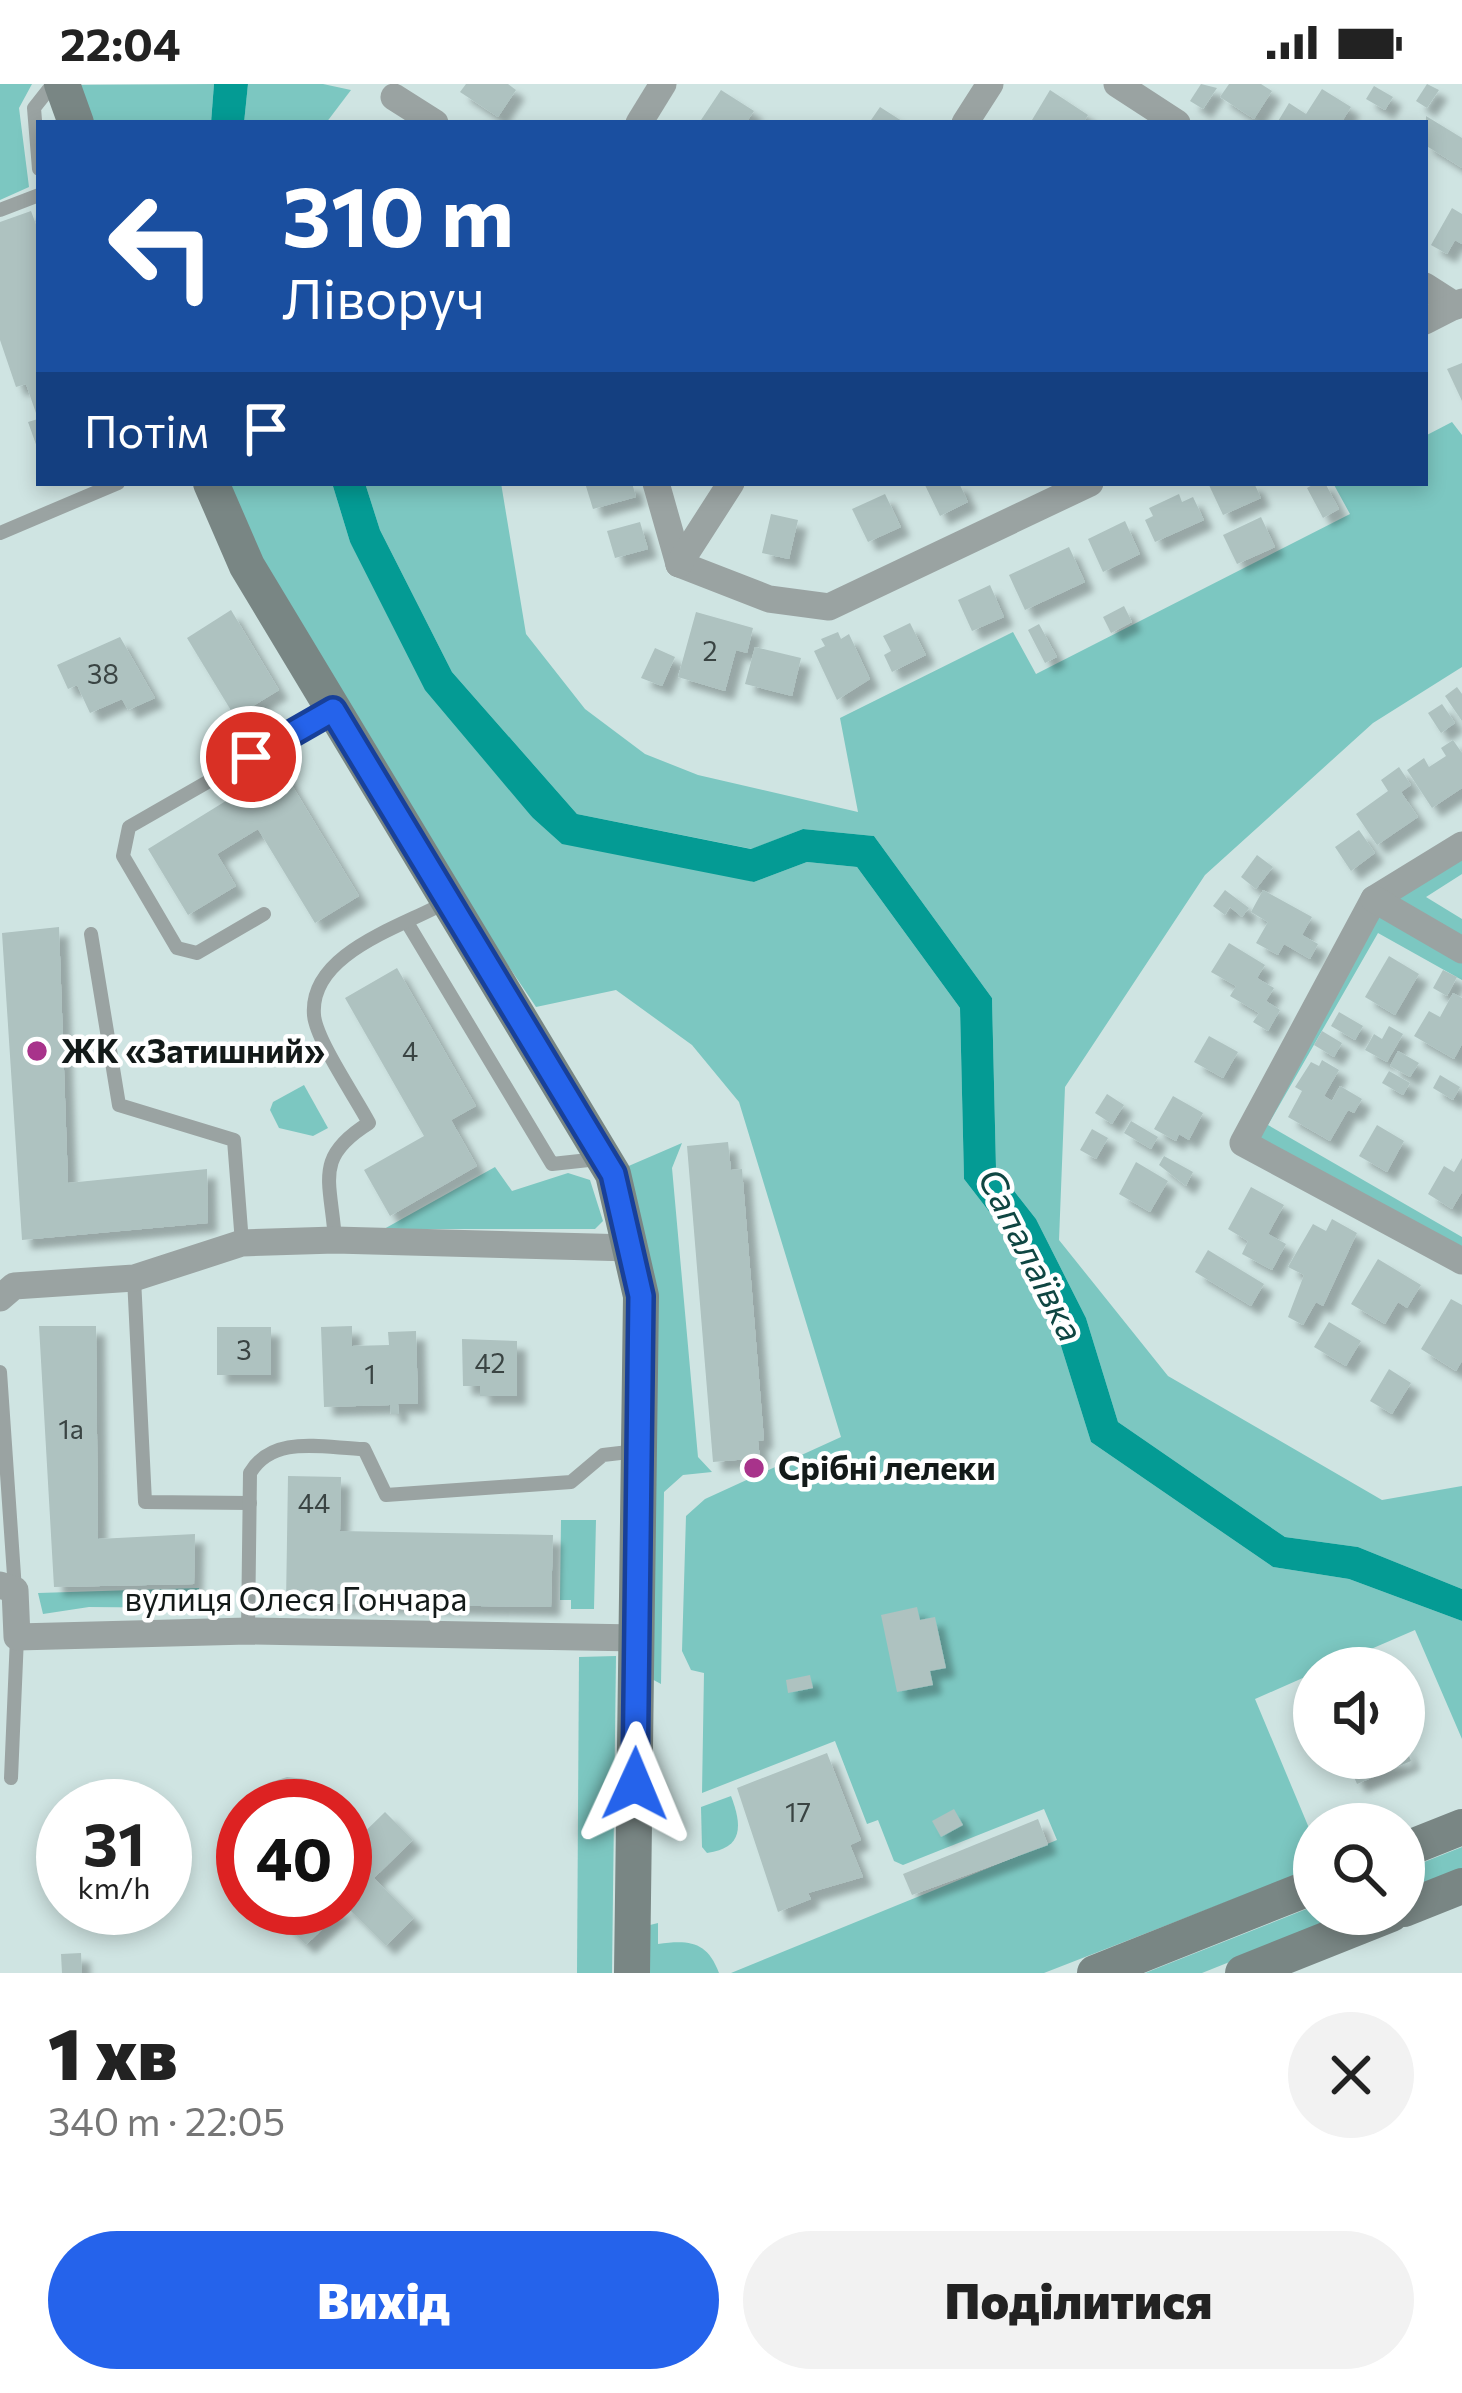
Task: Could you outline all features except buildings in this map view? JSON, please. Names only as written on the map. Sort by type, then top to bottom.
[{"type":"street","points":[[57,84],[75,120]]},
{"type":"street","points":[[641,120],[663,84]]},
{"type":"street","points":[[966,120],[990,84]]},
{"type":"street","points":[[1117,84],[1172,120]]},
{"type":"street","points":[[394,97],[430,120]]},
{"type":"street","points":[[1428,288],[1459,304]]},
{"type":"street","points":[[1428,320],[1459,304]]},
{"type":"street","points":[[213,486],[247,566],[613,1174],[641,1296],[632,1973]]},
{"type":"street","points":[[657,486],[679,564]]},
{"type":"street","points":[[679,564],[729,486]]},
{"type":"street","points":[[679,564],[769,599],[830,607],[1084,486]]},
{"type":"street","points":[[1462,844],[1374,899],[1243,1143],[1462,1261]]},
{"type":"street","points":[[1374,899],[1462,950]]},
{"type":"street","points":[[0,1298],[14,1286],[134,1278],[242,1244],[335,1240],[631,1248]]},
{"type":"street","points":[[7,1587],[17,1637]]},
{"type":"street","name":"вулиця Олеся Гончара","points":[[17,1637],[248,1631],[638,1638]]},
{"type":"street","points":[[1425,1842],[1462,1827]]},
{"type":"street","points":[[1425,1901],[1462,1886]]},
{"type":"street","points":[[1095,1973],[1293,1894]]},
{"type":"street","points":[[1243,1973],[1338,1935]]},
{"type":"lane","points":[[36,132],[34,108],[57,84]]},
{"type":"lane","points":[[0,210],[36,196]]},
{"type":"lane","points":[[0,533],[111,486]]},
{"type":"lane","points":[[264,914],[197,953],[177,948],[123,856],[129,827],[333,710]]},
{"type":"lane","points":[[335,1240],[330,1160],[338,1142],[369,1123],[313,1018],[317,992],[335,961],[448,901]]},
{"type":"lane","points":[[408,924],[552,1164],[603,1159]]},
{"type":"lane","points":[[91,934],[119,1105],[234,1140],[242,1244]]},
{"type":"lane","points":[[134,1278],[145,1502],[250,1503]]},
{"type":"lane","points":[[0,1372],[7,1587]]},
{"type":"lane","points":[[248,1631],[250,1473],[260,1455],[278,1447],[364,1449],[386,1495],[572,1482],[603,1455],[637,1451]]},
{"type":"lane","points":[[11,1778],[17,1637]]},
{"type":"shaded area","points":[[0,84],[32,84],[19,108],[29,187],[0,200]]},
{"type":"shaded area","points":[[214,84],[211,120],[92,120],[80,85]]},
{"type":"shaded area","points":[[248,84],[323,84],[351,90],[328,120],[244,120]]},
{"type":"shaded area","points":[[1452,422],[1462,435],[1462,667],[1373,723],[1205,875],[1065,1087],[1059,1240],[1168,1376],[1382,1500],[1462,1486],[1462,1589],[1358,1547],[1285,1537],[1118,1422],[1086,1318],[1036,1219],[996,1168],[992,998],[874,836],[803,829],[752,849],[577,814],[452,672],[380,530],[366,486],[501,486],[526,634],[585,709],[645,754],[698,775],[858,812],[840,718],[1013,632],[1036,674],[1350,514],[1335,486],[1428,486],[1428,434]]},
{"type":"shaded area","points":[[231,486],[333,486],[350,542],[532,817],[754,882],[807,862],[857,867],[960,1008],[964,1179],[1008,1236],[1056,1330],[1091,1442],[1273,1567],[1349,1579],[1462,1621],[1462,1739],[1415,1630],[1376,1647],[1293,1647],[1293,1682],[1255,1699],[1299,1803],[1293,1803],[1293,1876],[1044,1973],[731,1973],[1057,1840],[1044,1809],[903,1865],[894,1861],[878,1820],[867,1824],[835,1741],[702,1793],[704,1673],[691,1670],[682,1651],[686,1516],[705,1499],[841,1437],[739,1102],[692,1045],[616,990],[536,1007],[463,898],[260,557]]},
{"type":"shaded area","points":[[1462,856],[1462,874],[1426,897],[1462,919],[1462,940],[1392,900]]},
{"type":"shaded area","points":[[1378,912],[1462,960],[1462,980],[1378,933],[1268,1125],[1462,1237],[1462,1250],[1257,1139]]},
{"type":"shaded area","points":[[304,1085],[328,1128],[313,1136],[279,1128],[270,1110],[273,1102]]},
{"type":"shaded area","points":[[682,1143],[672,1168],[698,1457],[712,1472],[683,1475],[664,1492],[661,1684],[650,1678],[624,1168]]},
{"type":"shaded area","points":[[495,1167],[512,1191],[568,1173],[590,1180],[603,1221],[595,1229],[384,1229]]},
{"type":"shaded area","points":[[561,1520],[596,1520],[594,1609],[571,1609],[571,1600],[560,1600]]},
{"type":"shaded area","points":[[199,1588],[199,1608],[89,1607],[43,1614],[38,1593]]},
{"type":"shaded area","points":[[616,1656],[612,1973],[577,1973],[579,1657]]},
{"type":"shaded area","points":[[731,1796],[737,1834],[728,1846],[707,1853],[702,1847],[701,1807]]},
{"type":"shaded area","points":[[1462,1847],[1462,1869],[1425,1884],[1425,1862]]},
{"type":"shaded area","points":[[1293,1914],[1293,1935],[1297,1935],[1202,1973],[1145,1973]]},
{"type":"shaded area","points":[[658,1923],[658,1944],[696,1945],[709,1954],[719,1973],[650,1973],[650,1925]]},
{"type":"water","points":[[214,84],[248,84],[244,120],[211,120]]},
{"type":"water","name":"Сапалаївка","points":[[333,486],[366,486],[380,530],[452,672],[577,814],[751,849],[803,829],[874,836],[992,998],[996,1168],[1036,1219],[1086,1318],[1118,1422],[1285,1537],[1358,1547],[1462,1589],[1462,1621],[1349,1579],[1273,1567],[1091,1442],[1056,1330],[1008,1236],[964,1179],[960,1008],[857,867],[807,862],[754,882],[562,844],[532,817],[425,690],[350,542]]},
{"type":"place","name":"ЖК «Затишний»","points":[[37,1051]]},
{"type":"place","name":"Срібні лелеки","points":[[754,1468]]},
{"type":"route","points":[[251,757],[333,710],[613,1174],[641,1296],[635,1784]]}]
